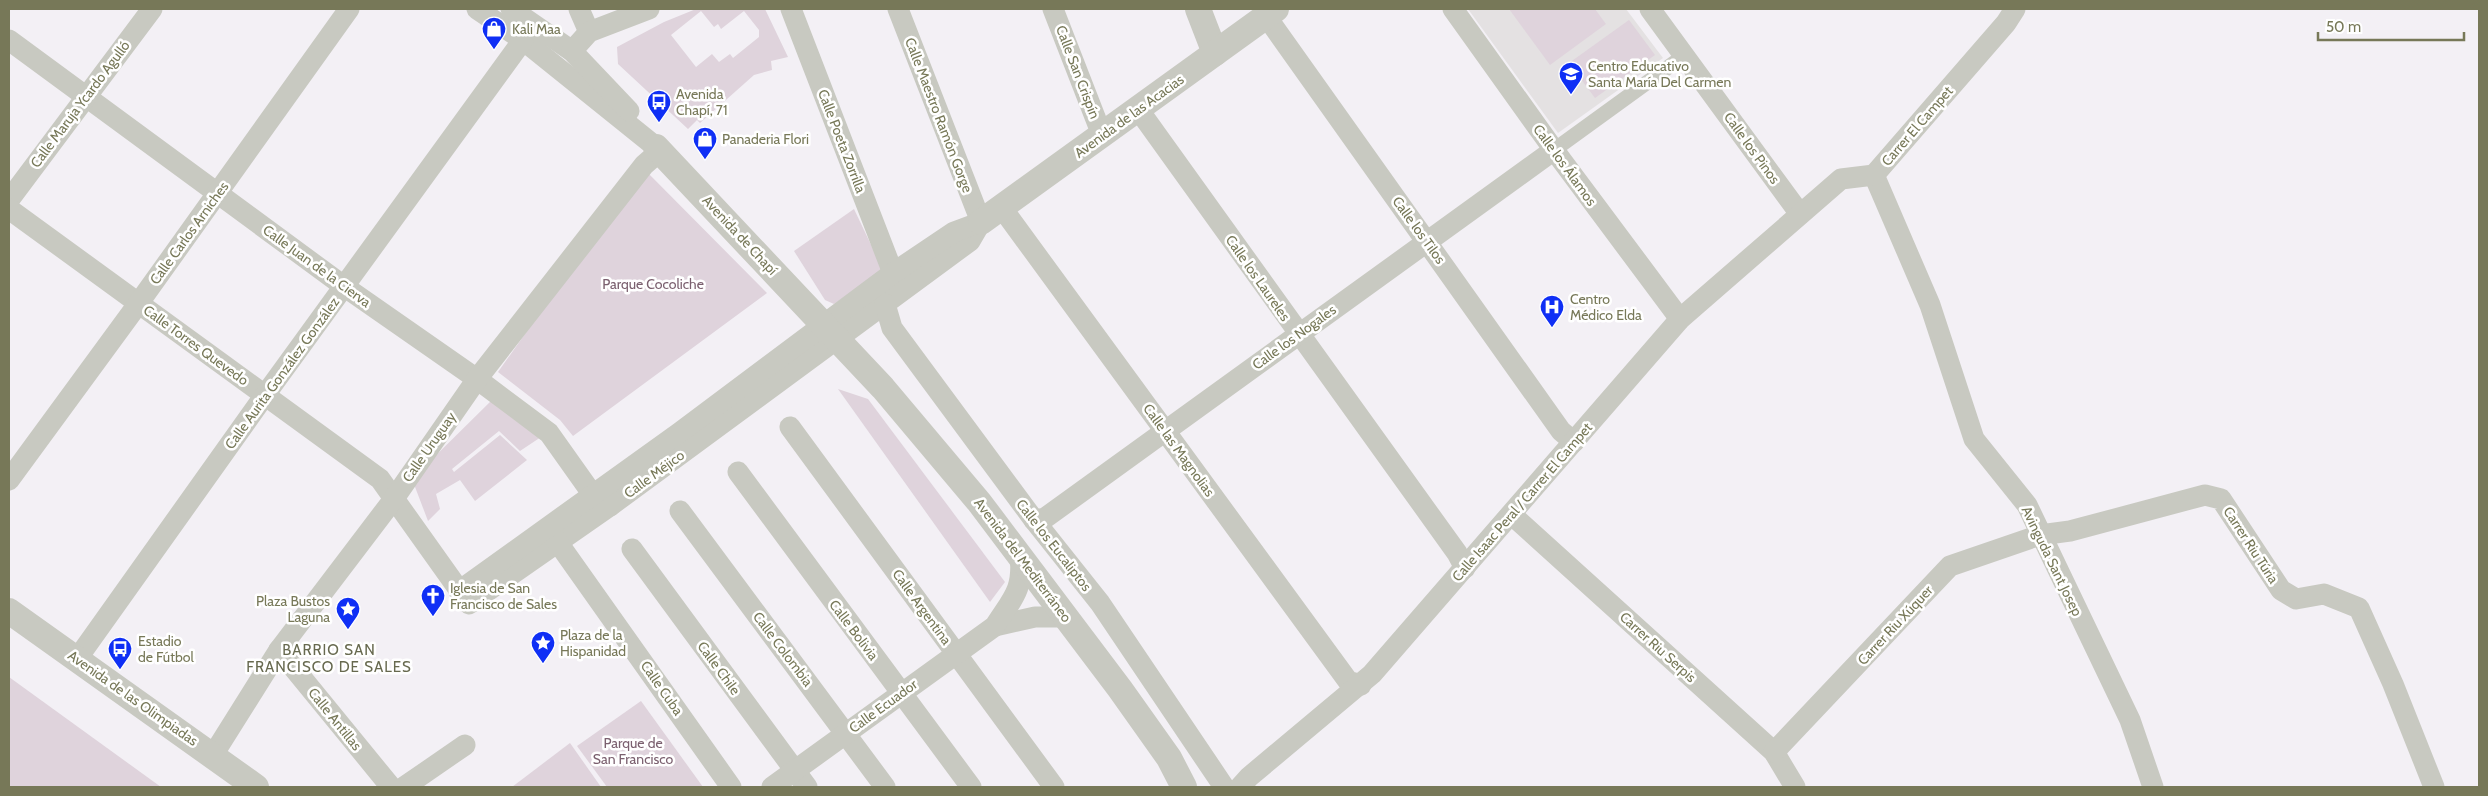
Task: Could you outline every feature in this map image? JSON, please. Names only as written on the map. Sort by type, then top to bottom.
[{"type":"street","name":"Calle Maruja Ycardo Agulló","points":[[9,200],[152,9]]},
{"type":"street","name":"Calle Carlos Arniches","points":[[9,480],[138,304],[349,9]]},
{"type":"street","name":"Avenida de Chapí","points":[[477,9],[523,40],[658,149],[866,371]]},
{"type":"street","name":"Avenida de Chapí","points":[[511,9],[572,51],[641,124],[658,149]]},
{"type":"street","points":[[579,9],[589,32]]},
{"type":"street","points":[[572,51],[589,32],[649,9]]},
{"type":"street","name":"Calle Poeta Zorrilla","points":[[791,9],[893,273]]},
{"type":"street","name":"Calle Maestro Ramón Gorge","points":[[898,9],[981,222]]},
{"type":"street","name":"Calle San Crispín","points":[[1053,9],[1102,135]]},
{"type":"street","points":[[1198,9],[1215,53]]},
{"type":"street","name":"Calle los Álamos","points":[[1453,9],[1554,150],[1680,319]]},
{"type":"street","name":"Calle los Pinos","points":[[1650,9],[1800,214]]},
{"type":"street","name":"Carrer El Campet","points":[[1800,214],[1841,179],[1874,175],[2006,23],[2014,9]]},
{"type":"street","name":"Avenida de las Acacias","points":[[830,332],[893,273],[954,232],[981,222],[1002,208],[1271,13]]},
{"type":"street","name":"Calle los Tilos","points":[[1271,13],[1561,432],[1574,442]]},
{"type":"street","name":"Calle Juan de la Cierva","points":[[9,40],[85,98],[345,287],[477,379],[549,433],[601,501]]},
{"type":"street","name":"Calle Aurita González González","points":[[77,659],[265,395],[523,40]]},
{"type":"street","points":[[1554,150],[1685,55]]},
{"type":"street","name":"Calle los Laureles","points":[[1138,109],[1466,568]]},
{"type":"street","name":"Calle Uruguay","points":[[213,755],[279,650],[393,500],[477,379],[658,149]]},
{"type":"street","name":"Calle los Nogales","points":[[1034,520],[1045,518],[1164,430],[1554,150]]},
{"type":"street","name":"Avinguda Sant Josep","points":[[1874,175],[1930,305],[1974,439],[2027,505],[2130,720],[2153,787]]},
{"type":"street","name":"Calle las Magnolias","points":[[1002,208],[1348,681],[1361,685]]},
{"type":"street","name":"Calle Torres Quevedo","points":[[9,209],[380,479],[464,598]]},
{"type":"street","name":"Calle Isaac Peral / Carrer El Campet","points":[[1240,787],[1249,777],[1361,685],[1466,568],[1680,319],[1800,214]]},
{"type":"street","name":"Avenida de las Acacias","points":[[830,332],[885,304],[970,241],[981,222]]},
{"type":"street","name":"Calle los Eucaliptos","points":[[885,304],[892,328],[1034,520],[1100,604],[1224,787]]},
{"type":"street","name":"Calle Méjico","points":[[464,598],[601,501],[830,332]]},
{"type":"street","name":"Avenida del Mediterráneo","points":[[866,371],[980,502],[1067,617],[1168,758],[1184,787]]},
{"type":"street","name":"Calle Argentina","points":[[790,427],[1054,787]]},
{"type":"street","name":"Calle Bolivia","points":[[738,472],[971,787]]},
{"type":"street","name":"Carrer Riu Túria","points":[[2040,535],[2088,527],[2205,495],[2221,499],[2281,590],[2296,599],[2324,594],[2359,608],[2393,684],[2434,787]]},
{"type":"street","name":"Calle Colombia","points":[[680,511],[885,787]]},
{"type":"street","name":"Carrer Riu Serpis","points":[[1512,515],[1774,752],[1795,787]]},
{"type":"street","name":"Calle Cuba","points":[[552,534],[731,787]]},
{"type":"street","name":"Carrer Riu Xúquer","points":[[1774,752],[1950,566],[2040,535]]},
{"type":"street","name":"Calle Chile","points":[[632,549],[801,779]]},
{"type":"street","name":"Calle Ecuador","points":[[772,787],[801,779],[846,734],[995,626],[1016,594],[1022,575],[1020,556]]},
{"type":"street","name":"Avenida de las Olimpiadas","points":[[9,611],[256,787]]},
{"type":"street","name":"Calle Ecuador","points":[[995,626],[1035,617],[1067,617]]},
{"type":"street","name":"Calle Antillas","points":[[279,650],[391,787]]},
{"type":"street","points":[[404,787],[465,745]]},
{"type":"street","name":"Avenida del Mediterráneo","points":[[1168,758],[1198,787]]},
{"type":"shaded area","name":"Centro Educativo Santa María Del Carmen","points":[[1468,9],[1626,9],[1663,58],[1558,133]]},
{"type":"green space","points":[[696,9],[765,9],[788,57],[771,61],[772,70],[754,75],[700,123],[697,120],[688,129],[618,64],[617,47],[664,22]],"holes":[[[701,11],[714,27],[718,24],[721,29],[744,11],[759,30],[759,37],[733,58],[730,54],[719,62],[712,54],[696,67],[671,35]]]},
{"type":"green space","points":[[1509,9],[1595,9],[1606,24],[1550,65]]},
{"type":"green space","points":[[1629,20],[1655,55],[1595,98],[1569,63]]},
{"type":"green space","name":"Parque Cocoliche","points":[[647,172],[767,293],[573,436],[560,420],[498,372],[549,300]]},
{"type":"green space","points":[[854,209],[884,272],[834,304],[825,300],[794,251]]},
{"type":"green space","points":[[838,389],[868,399],[1005,582],[990,602]]},
{"type":"green space","points":[[493,399],[544,435],[520,451],[499,431],[452,469],[454,472],[500,435],[527,460],[475,501],[460,480],[436,494],[440,509],[428,521],[412,479]]},
{"type":"green space","points":[[9,677],[161,787],[9,787]]},
{"type":"green space","name":"Parque de San Francisco","points":[[641,701],[703,787],[607,787],[577,746]]},
{"type":"green space","points":[[570,743],[601,787],[512,787]]},
{"type":"place","name":"Kali Maa","points":[[494,50]]},
{"type":"place","name":"Centro Educativo Santa María Del Carmen","points":[[1571,95]]},
{"type":"place","name":"Avenida Chapí, 71","points":[[659,123]]},
{"type":"place","name":"Panaderia Flori","points":[[705,160]]},
{"type":"place","name":"Centro Médico Elda","points":[[1552,328]]},
{"type":"place","name":"Iglesia de San Francisco de Sales","points":[[433,617]]},
{"type":"place","name":"Plaza Bustos Laguna","points":[[348,630]]},
{"type":"place","name":"Plaza de la Hispanidad","points":[[543,664]]},
{"type":"place","name":"Estadio de Fútbol","points":[[120,670]]},
{"type":"district","name":"BARRIO SAN FRANCISCO DE SALES","points":[[329,658]]}]
